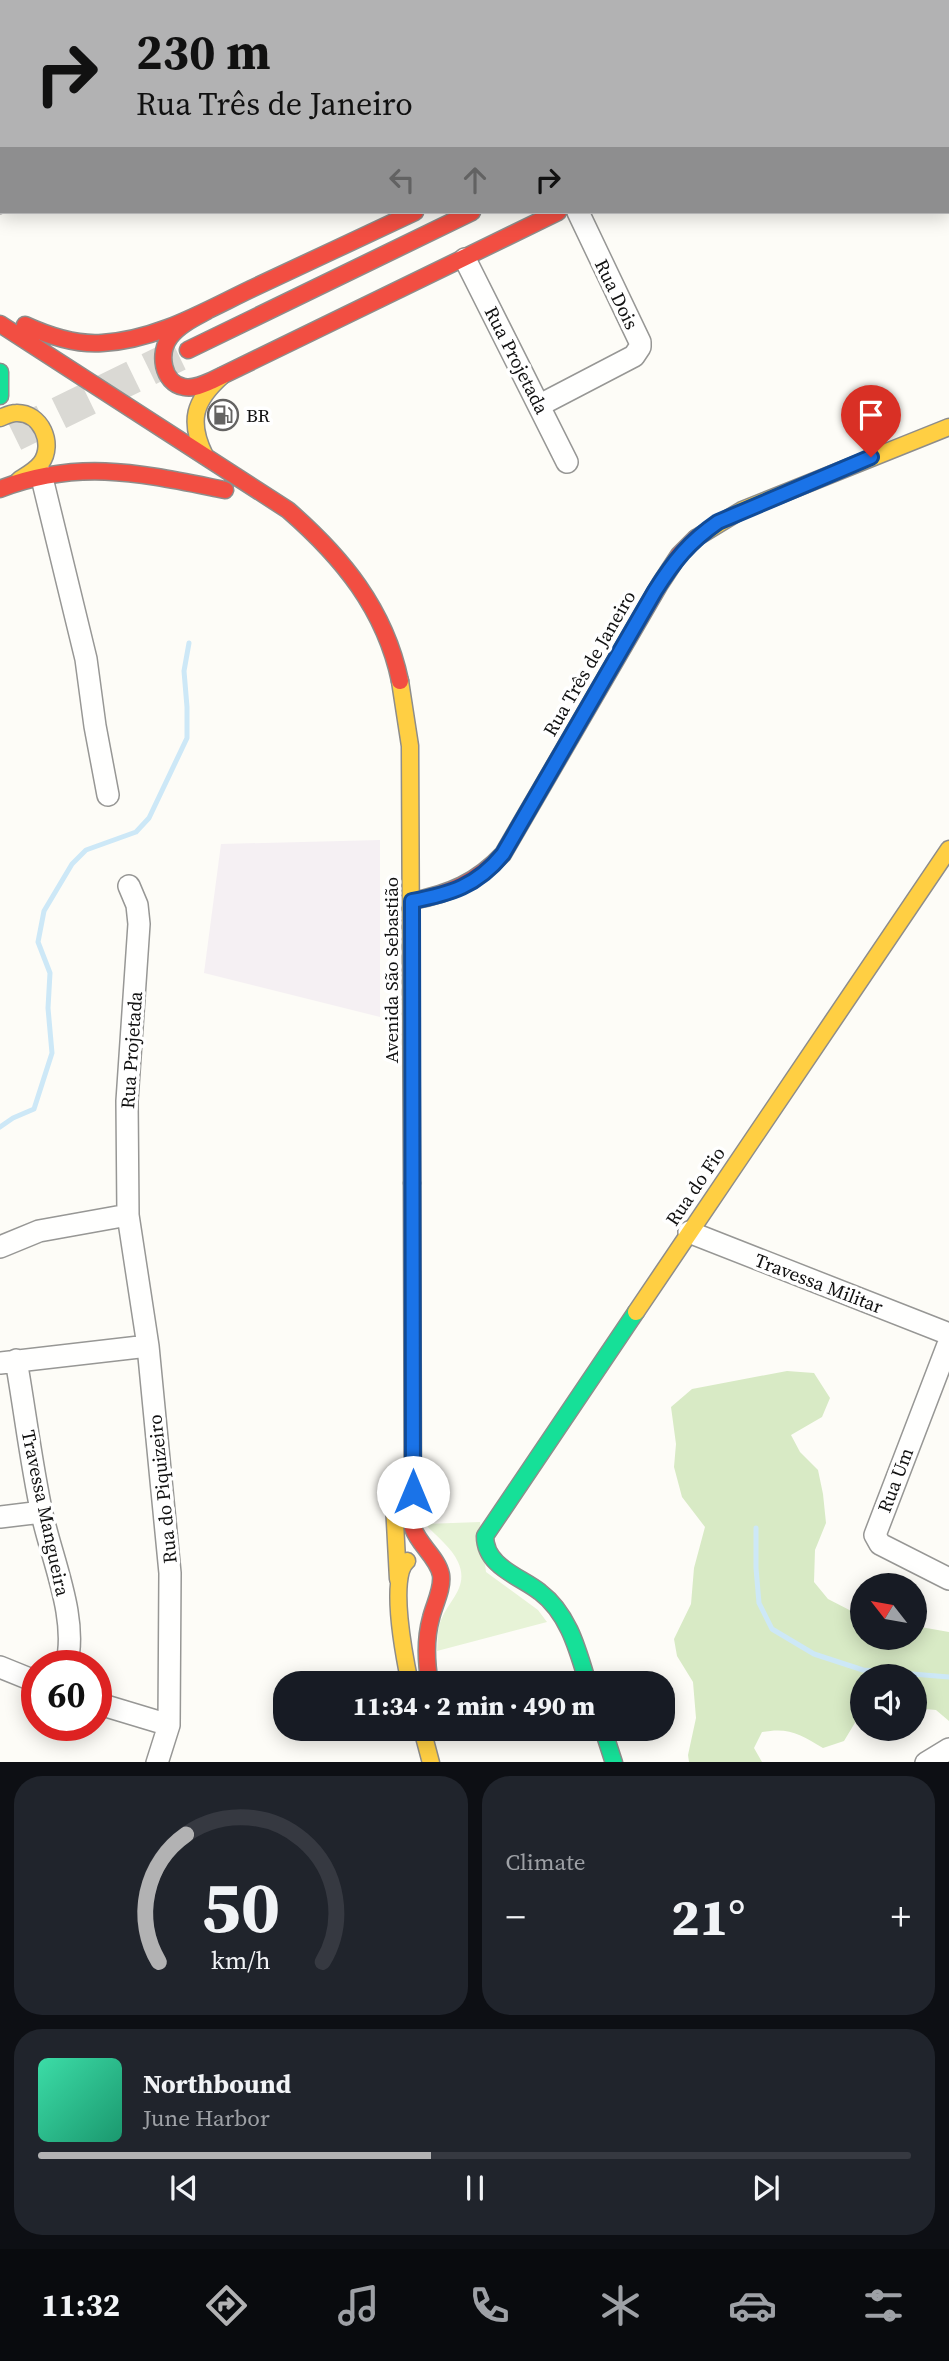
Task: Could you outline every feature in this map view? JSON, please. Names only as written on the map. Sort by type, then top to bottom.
[{"type":"main road","points":[[0,314],[54,336],[86,343],[103,344],[158,332],[411,214]]},
{"type":"main road","points":[[188,350],[468,214]]},
{"type":"main road","points":[[207,310],[169,338],[164,348],[163,364],[169,377],[186,388],[222,376],[554,214]]},
{"type":"main road","name":"Avenida São Sebastião","points":[[0,324],[288,510],[316,532],[341,557],[364,588],[393,648],[402,684],[410,746],[413,1519],[417,1541],[433,1562]]},
{"type":"main road","points":[[0,372],[0,396]]},
{"type":"main road","points":[[205,456],[195,436],[195,414],[205,391],[222,376]]},
{"type":"main road","points":[[0,418],[14,413],[28,415],[37,421],[46,433],[47,447],[42,462],[19,480]]},
{"type":"main road","name":"Rua Três de Janeiro","points":[[412,901],[457,890],[474,881],[503,854],[655,591],[675,559],[696,538],[718,522],[754,506],[949,427]]},
{"type":"main road","points":[[0,489],[41,474],[109,470],[231,494],[182,463]]},
{"type":"main road","points":[[288,532],[305,546],[337,584]]},
{"type":"main road","points":[[386,697],[390,722]]},
{"type":"main road","name":"Avenida São Sebastião","points":[[394,801],[397,906],[395,1018]]},
{"type":"main road","name":"Rua do Fio","points":[[584,1671],[567,1621],[554,1603],[492,1560],[484,1550],[485,1536],[949,849]]},
{"type":"main road","points":[[394,1489],[398,1581],[408,1671]]},
{"type":"main road","points":[[428,1671],[428,1635],[440,1587],[441,1573],[433,1562],[421,1557],[407,1561],[399,1572],[398,1581],[405,1596],[415,1600],[431,1598],[440,1587]]},
{"type":"main road","points":[[425,1741],[431,1762]]},
{"type":"main road","points":[[607,1741],[614,1762]]},
{"type":"street","name":"Rua Dois","points":[[540,405],[634,356],[640,347],[579,214]]},
{"type":"street","name":"Rua Projetada","points":[[465,259],[567,461]]},
{"type":"street","points":[[41,474],[86,659],[94,726],[108,795]]},
{"type":"street","name":"Rua Projetada","points":[[128,1215],[127,1101],[139,924],[137,905],[129,886]]},
{"type":"street","points":[[0,1247],[39,1231],[128,1215]]},
{"type":"street","name":"Rua do Piquizeiro","points":[[128,1215],[148,1346],[170,1573],[169,1725],[158,1762]]},
{"type":"street","name":"Travessa Militar","points":[[689,1232],[949,1334]]},
{"type":"street","name":"Rua Um","points":[[949,1342],[874,1535],[880,1544],[949,1579]]},
{"type":"street","points":[[8,1361],[148,1346]]},
{"type":"street","name":"Travessa Mangueira","points":[[8,1361],[69,1620],[69,1650]]},
{"type":"street","points":[[0,1517],[42,1512]]},
{"type":"street","points":[[0,1667],[21,1676]]},
{"type":"street","points":[[112,1708],[169,1725]]},
{"type":"street","points":[[926,1762],[949,1749]]},
{"type":"shaded area","points":[[380,840],[380,1017],[204,973],[221,844]]},
{"type":"green space","points":[[787,1371],[814,1373],[830,1398],[822,1417],[791,1435],[800,1452],[818,1470],[823,1494],[826,1523],[815,1550],[814,1582],[828,1599],[850,1610],[850,1650],[928,1650],[928,1628],[949,1632],[949,1721],[936,1710],[927,1709],[927,1664],[850,1664],[850,1731],[844,1741],[823,1748],[794,1733],[780,1730],[762,1732],[754,1748],[762,1762],[689,1762],[696,1718],[693,1682],[677,1656],[674,1639],[691,1604],[694,1568],[705,1527],[682,1497],[674,1467],[676,1444],[671,1407],[692,1389]]},
{"type":"green space","points":[[480,1522],[486,1572],[538,1610],[547,1622],[437,1651],[439,1626],[459,1587],[461,1571],[452,1552],[425,1524]]},
{"type":"waterway","points":[[0,1127],[34,1109],[52,1053],[48,1008],[50,973],[38,942],[44,911],[72,864],[86,850],[136,832],[149,818],[187,738],[184,671],[189,643]]},
{"type":"waterway","points":[[756,1528],[759,1603],[772,1629],[814,1654],[863,1670],[949,1677]]},
{"type":"tunnel","points":[[14,435],[188,350]]},
{"type":"traffic: fast","points":[[0,372],[0,396]]},
{"type":"traffic: fast","points":[[584,1671],[571,1634],[558,1611],[540,1592],[497,1563],[491,1556],[485,1536],[636,1312]]},
{"type":"traffic: fast","points":[[607,1741],[614,1762]]},
{"type":"traffic: slow","points":[[205,456],[197,432],[197,412],[205,394],[222,376]]},
{"type":"traffic: slow","points":[[0,418],[14,413],[25,414],[39,423],[46,439],[47,447],[41,463],[19,480]]},
{"type":"traffic: slow","points":[[696,538],[742,510],[949,427]]},
{"type":"traffic: slow","points":[[400,681],[410,746],[412,1183]]},
{"type":"traffic: slow","points":[[636,1312],[949,849]]},
{"type":"traffic: slow","points":[[394,1504],[398,1579]]},
{"type":"traffic: slow","points":[[407,1561],[401,1570],[398,1600],[408,1671]]},
{"type":"traffic: slow","points":[[425,1741],[431,1762]]},
{"type":"traffic: jam","points":[[25,325],[82,343],[141,337],[197,315],[411,214]]},
{"type":"traffic: jam","points":[[188,350],[468,214]]},
{"type":"traffic: jam","points":[[207,311],[178,329],[166,344],[163,359],[167,374],[171,380],[184,387],[211,381],[554,214]]},
{"type":"traffic: jam","points":[[0,324],[288,510],[326,546],[359,586],[384,631],[400,681]]},
{"type":"traffic: jam","points":[[0,489],[29,479],[85,471],[139,474],[225,490]]},
{"type":"traffic: jam","points":[[412,901],[438,895],[462,885],[483,872],[503,854],[660,584],[679,555],[696,538]]},
{"type":"traffic: jam","points":[[412,1183],[413,1528],[441,1575],[440,1591],[428,1634],[428,1671]]},
{"type":"place","name":"BR","points":[[223,415]]},
{"type":"route","points":[[413,1492],[412,901],[457,890],[474,881],[503,854],[655,591],[675,559],[696,538],[718,522],[871,457]]}]
